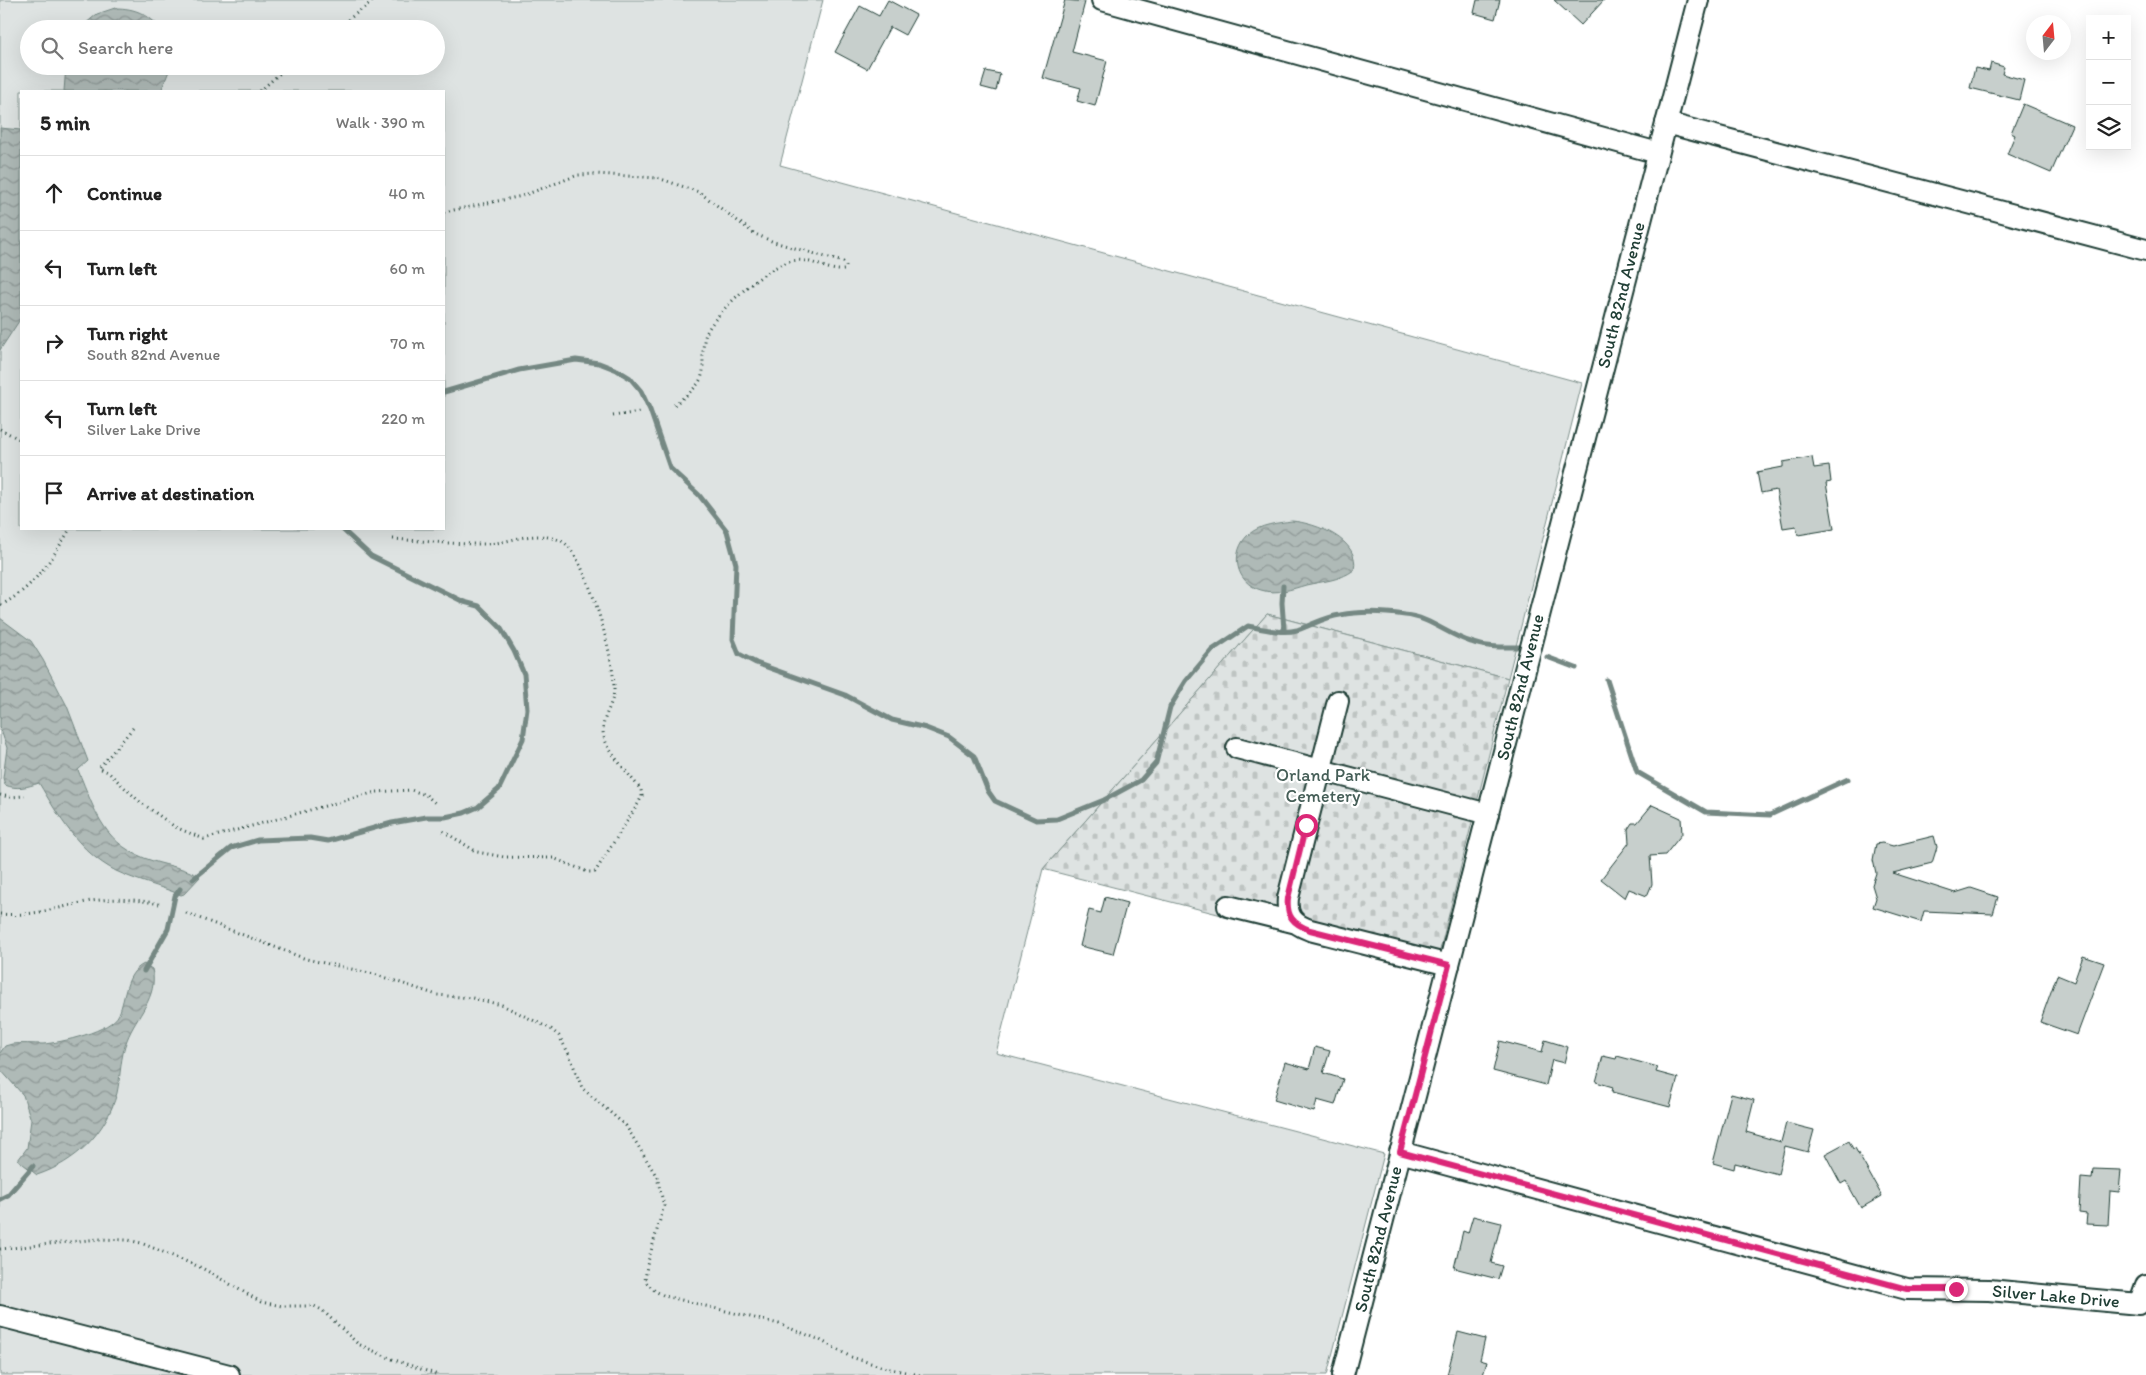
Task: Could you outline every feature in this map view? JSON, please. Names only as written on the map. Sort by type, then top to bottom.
[{"type":"street","points":[[1102,0],[1658,153]]},
{"type":"street","name":"South 82nd Avenue","points":[[1343,1375],[1698,0]]},
{"type":"street","points":[[1666,124],[2146,250]]},
{"type":"street","points":[[1293,922],[1287,908],[1288,898],[1338,701]]},
{"type":"street","points":[[1237,748],[1488,814]]},
{"type":"street","points":[[1228,906],[1293,922],[1310,930],[1449,965]]},
{"type":"street","name":"Silver Lake Drive","points":[[1400,1152],[1907,1289],[1989,1290],[2139,1304],[2146,1285]]},
{"type":"street","points":[[0,1316],[229,1375]]},
{"type":"path","points":[[348,20],[374,0]]},
{"type":"path","points":[[261,90],[278,75]]},
{"type":"path","points":[[445,212],[522,196],[578,175],[596,174],[658,178],[699,192],[755,234],[774,242],[843,262],[846,266],[844,270],[836,271],[807,261],[789,261],[748,288],[712,323],[704,342],[704,369],[701,380],[674,405]]},
{"type":"path","points":[[613,416],[640,412]]},
{"type":"path","points":[[0,428],[20,439]]},
{"type":"path","points":[[1,605],[16,597],[41,574],[69,530]]},
{"type":"path","points":[[393,539],[482,544],[500,543],[526,535],[541,535],[563,541],[570,548],[597,609],[612,667],[614,693],[603,724],[605,739],[641,790],[642,796],[638,804],[595,872],[588,872],[553,858],[504,857],[477,852],[443,831]]},
{"type":"path","points":[[133,728],[99,768],[108,772],[139,801],[175,827],[204,839],[376,792],[411,790],[426,795],[435,803]]},
{"type":"path","points":[[0,795],[9,797],[25,796]]},
{"type":"path","points":[[0,914],[28,915],[109,899],[129,899],[159,904]]},
{"type":"path","points":[[186,913],[306,959],[374,974],[437,995],[472,998],[502,1005],[551,1029],[558,1036],[569,1054],[582,1088],[626,1126],[659,1184],[664,1206],[647,1266],[645,1281],[649,1286],[665,1296],[779,1324],[818,1339],[852,1357],[890,1369],[920,1375]]},
{"type":"path","points":[[0,1248],[99,1238],[141,1243],[202,1268],[261,1302],[282,1306],[314,1306],[322,1310],[358,1344],[392,1359],[438,1375]]},
{"type":"green space","points":[[0,0],[823,0],[780,165],[1582,383],[1508,678],[1267,614],[1043,869],[996,1053],[1384,1154],[1327,1375],[0,1375]]},
{"type":"green space","name":"Orland Park Cemetery","points":[[1267,614],[1508,678],[1435,970],[1043,869]]},
{"type":"water","points":[[115,8],[129,9],[141,13],[152,20],[90,20],[97,14]]},
{"type":"water","points":[[65,75],[167,75],[161,90],[64,90]]},
{"type":"water","points":[[0,128],[20,130],[20,320],[0,350]]},
{"type":"water","points":[[1292,521],[1324,529],[1344,542],[1351,550],[1354,559],[1354,570],[1337,579],[1284,591],[1272,592],[1261,590],[1245,581],[1238,566],[1237,558],[1242,542],[1258,528]]},
{"type":"water","points":[[0,618],[31,641],[67,706],[88,761],[78,770],[90,800],[104,826],[112,837],[136,855],[183,869],[200,877],[184,894],[181,895],[132,878],[116,871],[91,854],[62,821],[39,783],[18,788],[5,785],[3,778],[7,748],[0,727]]},
{"type":"water","points":[[144,964],[152,969],[152,989],[146,1006],[127,1040],[123,1053],[117,1093],[105,1121],[88,1144],[77,1154],[37,1175],[18,1160],[27,1148],[31,1120],[23,1095],[0,1069],[0,1053],[5,1046],[12,1044],[43,1044],[61,1041],[85,1035],[107,1026],[119,1014],[133,973]]},
{"type":"building","points":[[888,0],[916,15],[905,35],[890,27],[867,69],[835,52],[860,6],[879,16]]},
{"type":"building","points":[[1065,0],[1085,2],[1072,52],[1107,61],[1095,106],[1077,101],[1081,88],[1043,78]]},
{"type":"building","points":[[1477,0],[1500,0],[1495,19],[1474,13]]},
{"type":"building","points":[[1554,0],[1604,0],[1581,25]]},
{"type":"building","points":[[1991,63],[2004,67],[2002,74],[2024,80],[2019,100],[1970,88],[1975,68],[1989,71]]},
{"type":"building","points":[[986,71],[1000,74],[996,91],[981,87]]},
{"type":"building","points":[[2023,104],[2072,125],[2051,173],[2007,154],[2015,135],[2011,133]]},
{"type":"building","points":[[1812,457],[1814,468],[1829,466],[1831,482],[1826,483],[1834,529],[1798,535],[1796,526],[1783,528],[1776,490],[1761,493],[1757,472],[1783,467],[1783,462]]},
{"type":"building","points":[[1652,805],[1681,818],[1682,834],[1665,855],[1650,856],[1652,884],[1647,896],[1629,889],[1625,898],[1601,879],[1629,843],[1628,829],[1632,823],[1637,823]]},
{"type":"building","points":[[1934,836],[1937,847],[1932,863],[1893,873],[1955,893],[1971,888],[1998,897],[1993,914],[1924,911],[1921,922],[1873,907],[1876,898],[1872,885],[1876,873],[1873,860],[1876,844],[1882,843],[1893,846]]},
{"type":"building","points":[[1105,897],[1127,903],[1113,954],[1080,946],[1089,910],[1101,913]]},
{"type":"building","points":[[2083,956],[2104,963],[2077,1035],[2040,1022],[2057,975],[2074,982]]},
{"type":"building","points":[[1545,1040],[1568,1047],[1564,1063],[1552,1060],[1546,1085],[1493,1071],[1500,1041],[1542,1052]]},
{"type":"building","points":[[1315,1047],[1330,1051],[1323,1073],[1343,1079],[1335,1105],[1317,1100],[1314,1112],[1274,1100],[1285,1062],[1309,1069]]},
{"type":"building","points":[[1603,1056],[1616,1059],[1617,1056],[1658,1067],[1656,1072],[1678,1078],[1670,1107],[1612,1092],[1613,1087],[1596,1082]]},
{"type":"building","points":[[1731,1094],[1754,1100],[1746,1132],[1781,1142],[1786,1123],[1814,1130],[1808,1152],[1785,1146],[1778,1174],[1735,1163],[1734,1169],[1713,1163]]},
{"type":"building","points":[[1849,1141],[1853,1149],[1855,1148],[1882,1196],[1861,1208],[1846,1181],[1841,1184],[1825,1154]]},
{"type":"building","points":[[2093,1169],[2121,1170],[2119,1192],[2110,1191],[2108,1225],[2086,1224],[2087,1214],[2079,1213],[2081,1178],[2092,1179]]},
{"type":"building","points":[[1473,1216],[1501,1223],[1491,1263],[1502,1266],[1498,1279],[1454,1268],[1463,1231],[1468,1233]]},
{"type":"building","points":[[1458,1332],[1485,1339],[1480,1360],[1487,1362],[1483,1375],[1447,1375]]},
{"type":"waterway","points":[[445,392],[519,370],[576,360],[599,363],[617,370],[630,378],[641,391],[650,410],[670,468],[699,495],[727,531],[736,564],[733,639],[739,654],[756,663],[845,695],[892,720],[926,728],[949,737],[974,756],[988,791],[995,801],[1036,820],[1057,819],[1104,800],[1141,780],[1156,763],[1170,707],[1186,681],[1212,650],[1248,626],[1273,631],[1291,631],[1334,616],[1364,612],[1389,613],[1414,616],[1477,644],[1495,647],[1520,647]]},
{"type":"waterway","points":[[193,879],[231,848],[258,840],[310,838],[328,841],[392,823],[464,813],[478,807],[499,789],[523,739],[527,709],[524,674],[514,651],[500,627],[479,606],[464,602],[371,556],[343,530]]},
{"type":"waterway","points":[[1283,586],[1284,630]]},
{"type":"waterway","points":[[1547,657],[1576,668]]},
{"type":"waterway","points":[[1607,680],[1637,772],[1706,812],[1770,815],[1848,779]]},
{"type":"waterway","points":[[144,971],[168,929],[175,896],[180,889]]},
{"type":"waterway","points":[[0,1199],[8,1195],[33,1166]]},
{"type":"route","points":[[1306,825],[1288,898],[1287,908],[1293,922],[1310,930],[1449,965],[1400,1152],[1907,1289],[1956,1289]]}]
